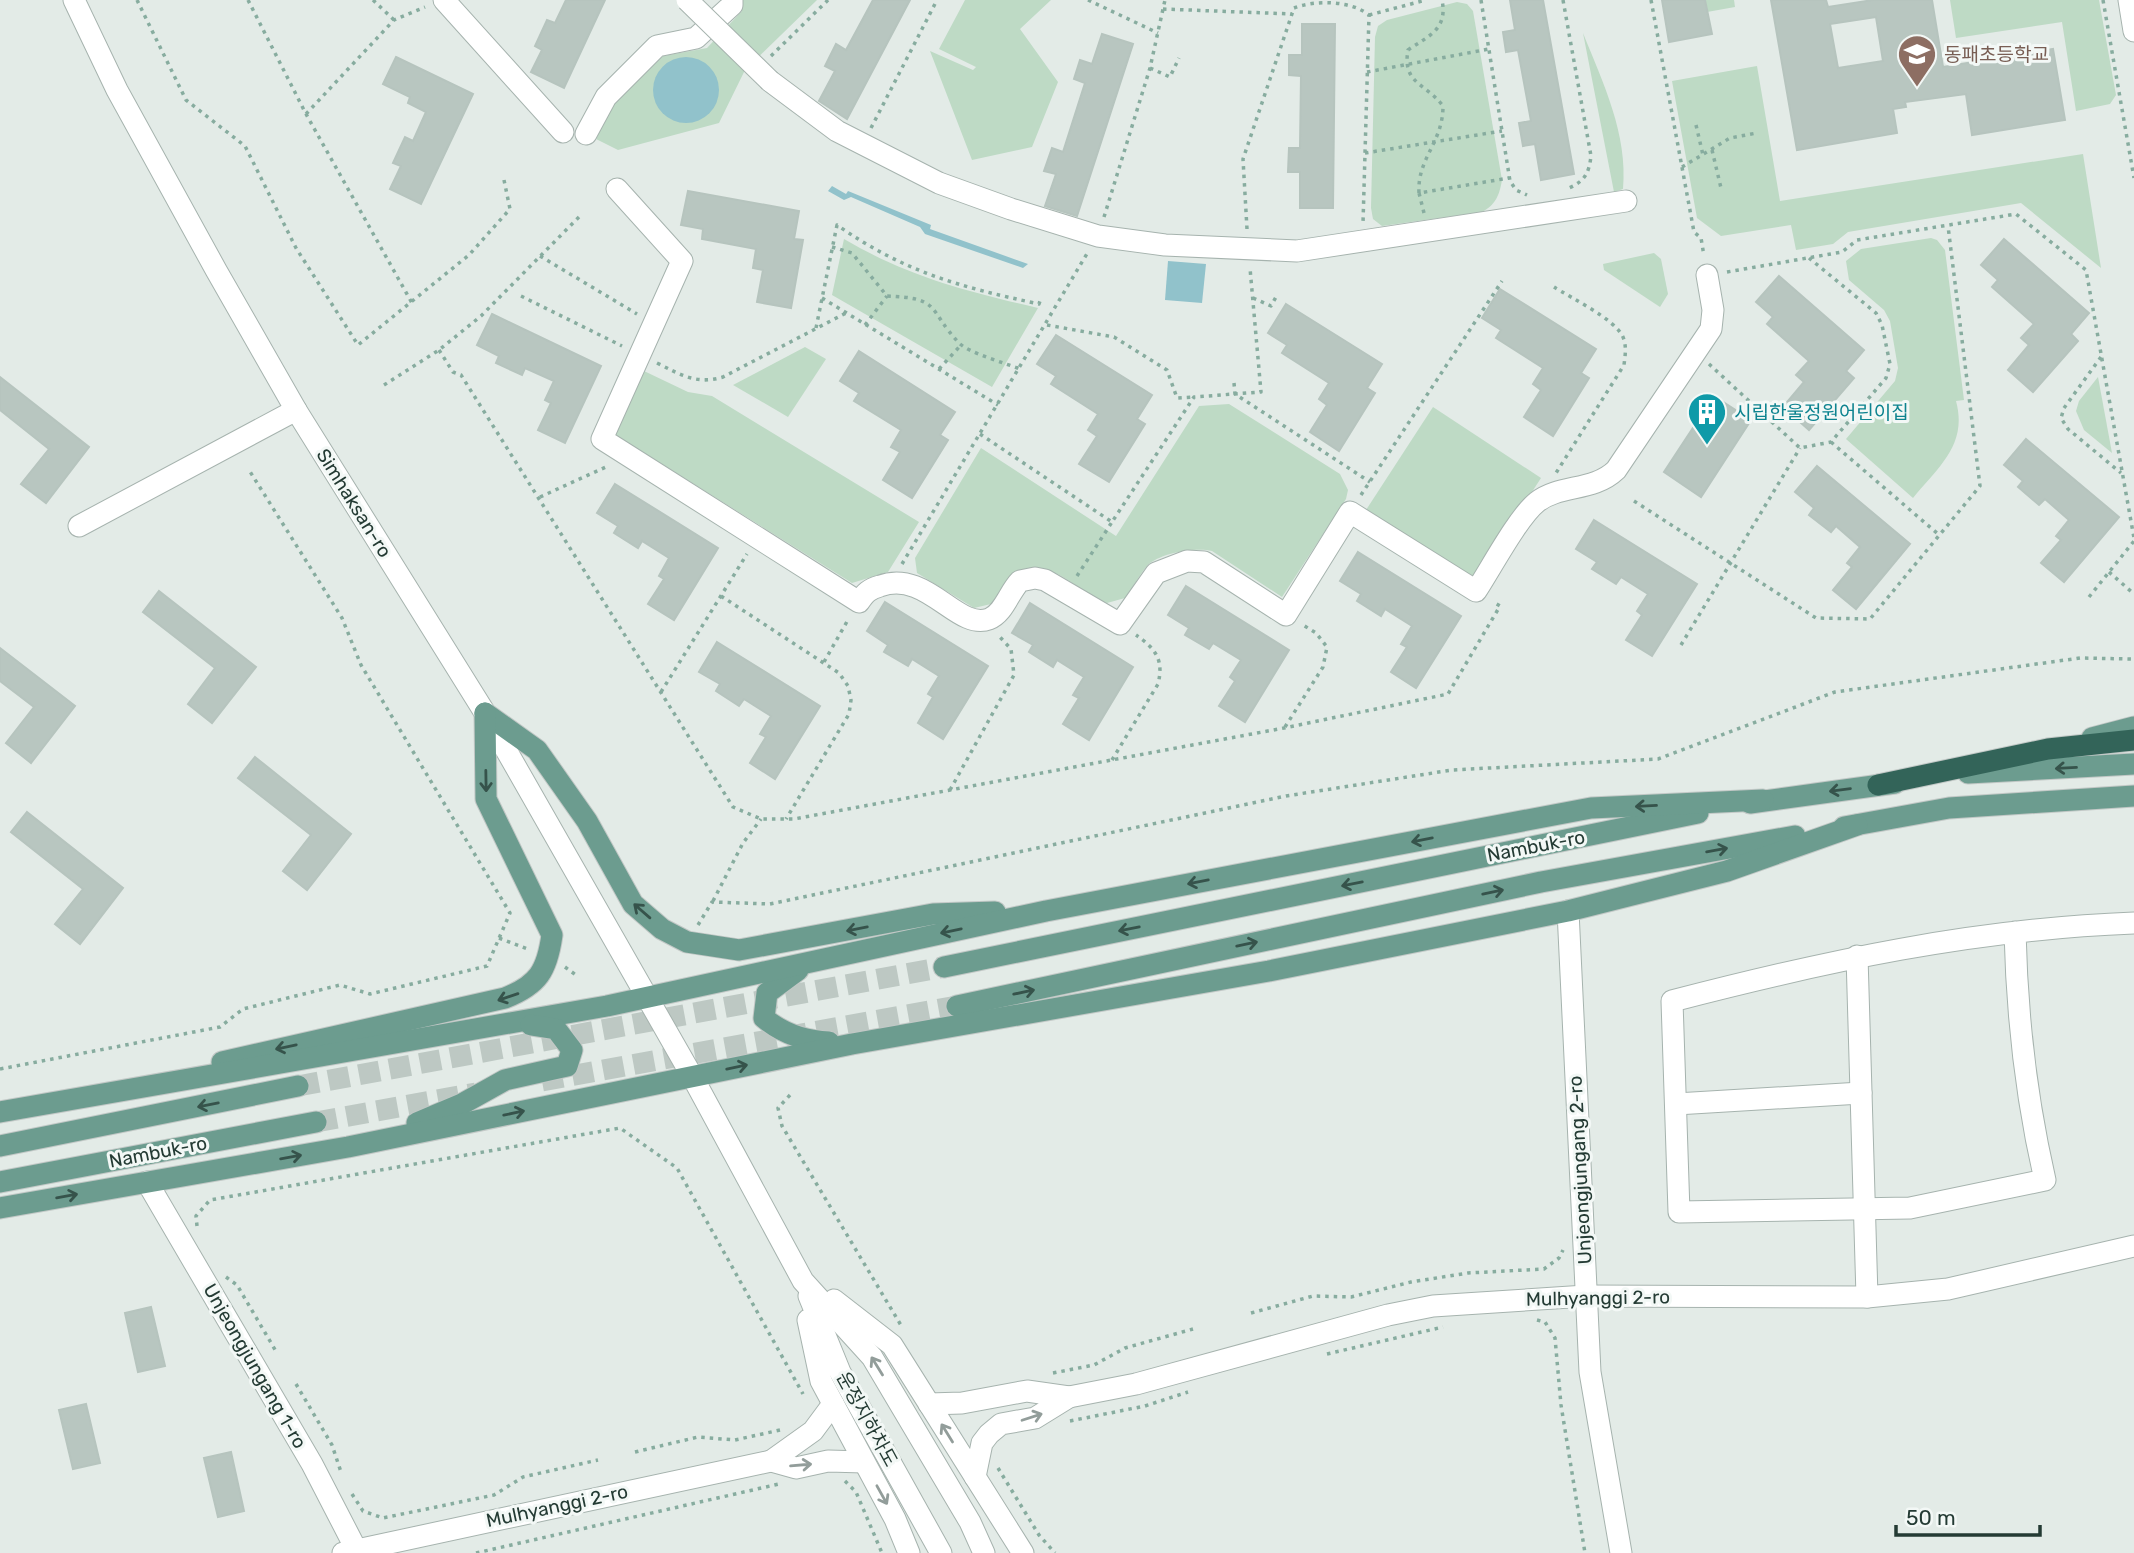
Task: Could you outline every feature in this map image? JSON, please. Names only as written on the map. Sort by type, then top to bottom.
[{"type":"highway","points":[[1878,785],[2048,749],[2134,740]]},
{"type":"main road","points":[[485,713],[537,750],[587,821],[633,904],[663,929],[687,942],[739,950],[933,914],[1046,911]]},
{"type":"main road","points":[[138,1089],[229,1059],[505,998],[530,988],[549,957],[552,935],[486,799],[485,713]]},
{"type":"main road","points":[[2048,749],[2134,726]]},
{"type":"main road","name":"Nambuk-ro","points":[[944,967],[1763,800],[1976,772],[2134,764]]},
{"type":"main road","name":"Nambuk-ro","points":[[957,1006],[1541,882],[1949,808],[2134,796]]},
{"type":"main road","points":[[0,1112],[44,1102],[138,1089],[647,998],[1046,911],[1591,808],[1763,800]]},
{"type":"main road","points":[[0,1208],[373,1142],[852,1044],[1269,971],[1568,911],[1727,871],[1857,825]]},
{"type":"main road","points":[[808,963],[767,993],[764,1018],[778,1030],[810,1041],[852,1044]]},
{"type":"main road","points":[[373,1142],[462,1104],[505,1080],[567,1066],[572,1050],[556,1029],[515,1022]]},
{"type":"main road","name":"Nambuk-ro","points":[[0,1146],[299,1086]]},
{"type":"main road","name":"Nambuk-ro","points":[[0,1182],[316,1122]]},
{"type":"street","name":"Simhaksan-ro","points":[[74,0],[117,90],[296,410],[485,713],[692,1076],[801,1277]]},
{"type":"street","points":[[687,0],[769,81],[836,131],[939,183],[1098,236],[1165,245],[1297,251],[1626,201]]},
{"type":"street","points":[[586,134],[606,97],[657,46],[696,38],[732,5],[732,0]]},
{"type":"street","points":[[2129,0],[2134,32]]},
{"type":"street","points":[[437,3],[563,132]]},
{"type":"street","points":[[617,189],[682,261],[602,439],[859,601],[865,592],[891,582],[911,583],[969,618],[980,621],[991,618],[1014,587],[1027,578],[1045,580],[1121,624],[1156,573],[1187,561],[1204,562],[1286,615],[1350,512],[1476,592],[1538,501],[1605,480],[1616,470],[1711,330],[1713,310],[1707,275]]},
{"type":"street","points":[[79,526],[296,410]]},
{"type":"street","name":"Unjeongjungang 2-ro","points":[[1568,911],[1590,1372],[1621,1553]]},
{"type":"street","points":[[2015,932],[2019,1037],[2030,1115],[2045,1180],[1910,1208],[1864,1212],[1679,1212],[1672,1002],[1857,956],[2015,932],[2134,923]]},
{"type":"street","points":[[1857,956],[1867,1297]]},
{"type":"street","points":[[1676,1104],[1860,1093]]},
{"type":"street","name":"Unjeongjungang 1-ro","points":[[147,1182],[312,1464],[352,1551]]},
{"type":"street","name":"Mulhyanggi 2-ro","points":[[1069,1397],[1136,1384],[1388,1315],[1433,1306],[1586,1296],[1867,1297],[1948,1289],[2134,1246]]},
{"type":"street","points":[[801,1277],[821,1381],[895,1519],[909,1553]]},
{"type":"street","points":[[801,1277],[892,1345],[1023,1553]]},
{"type":"street","points":[[801,1277],[872,1357],[991,1553]]},
{"type":"street","name":"운정지하차도","points":[[801,1277],[840,1372],[930,1532],[939,1553]]},
{"type":"street","points":[[929,1405],[962,1403],[1027,1391],[1069,1397]]},
{"type":"street","points":[[975,1477],[982,1443],[989,1434],[1001,1424],[1035,1418],[1069,1397]]},
{"type":"street","points":[[771,1461],[813,1431],[833,1404]]},
{"type":"street","points":[[771,1461],[796,1468],[828,1461],[864,1461]]},
{"type":"street","name":"Mulhyanggi 2-ro","points":[[352,1551],[771,1461]]},
{"type":"street","points":[[970,1522],[984,1553]]},
{"type":"path","points":[[137,0],[186,100],[246,146],[296,248],[358,345],[469,255],[510,209],[504,180]]},
{"type":"path","points":[[248,0],[306,114],[412,303]]},
{"type":"path","points":[[373,0],[394,20]]},
{"type":"path","points":[[771,56],[828,0]]},
{"type":"path","points":[[862,145],[937,0]]},
{"type":"path","points":[[1087,0],[1158,33]]},
{"type":"path","points":[[891,582],[1098,236],[1150,68],[1165,0]]},
{"type":"path","points":[[1369,15],[1426,0]]},
{"type":"path","points":[[1427,232],[1419,193],[1419,178],[1423,163],[1436,142],[1443,123],[1443,106],[1433,92],[1409,75],[1405,65],[1408,50],[1432,37],[1441,24],[1442,0]]},
{"type":"path","points":[[1482,0],[1510,178],[1516,190],[1527,195],[1537,193]]},
{"type":"path","points":[[1559,190],[1581,182],[1589,170],[1591,156],[1563,0]]},
{"type":"path","points":[[1651,0],[1694,232],[1701,238],[1707,275],[1842,252],[1857,240],[2016,214],[2086,270],[2134,540],[2090,597]]},
{"type":"path","points":[[2103,0],[2134,178]]},
{"type":"path","points":[[1046,325],[1114,337],[1167,370],[1177,398],[1261,391],[1243,159],[1294,8],[1304,1],[1320,1],[1356,5],[1369,15]]},
{"type":"path","points":[[306,114],[394,20],[437,3]]},
{"type":"path","points":[[1163,9],[1292,14]]},
{"type":"path","points":[[1362,243],[1369,15]]},
{"type":"path","points":[[1367,72],[1489,49]]},
{"type":"path","points":[[1150,68],[1170,77],[1179,58]]},
{"type":"path","points":[[1696,125],[1703,155]]},
{"type":"path","points":[[1365,153],[1502,131]]},
{"type":"path","points":[[1682,167],[1730,138],[1758,133]]},
{"type":"path","points":[[1712,149],[1721,188]]},
{"type":"path","points":[[1419,193],[1510,178]]},
{"type":"path","points":[[384,385],[439,350],[481,316],[579,217]]},
{"type":"path","points":[[816,328],[836,225],[887,256],[936,279],[1039,304],[1040,301]]},
{"type":"path","points":[[1634,501],[1816,618],[1870,619],[1980,486],[1948,226]]},
{"type":"path","points":[[832,247],[852,253],[887,296],[917,297],[933,305],[961,345],[1020,369]]},
{"type":"path","points":[[540,256],[654,324]]},
{"type":"path","points":[[1800,447],[1831,442],[1886,377],[1890,364],[1876,313],[1809,258]]},
{"type":"path","points":[[1350,512],[1502,281]]},
{"type":"path","points":[[1538,501],[1623,365],[1626,350],[1623,336],[1614,326],[1554,287]]},
{"type":"path","points":[[520,296],[691,380],[708,382],[723,377],[846,313]]},
{"type":"path","points":[[865,325],[887,296]]},
{"type":"path","points":[[1253,298],[1271,306],[1276,297]]},
{"type":"path","points":[[822,298],[998,405]]},
{"type":"path","points":[[939,369],[961,345]]},
{"type":"path","points":[[439,350],[453,372],[461,375],[540,497],[733,807],[761,819],[786,819],[950,790],[1284,728],[1448,694],[1500,606],[1476,592]]},
{"type":"path","points":[[1697,353],[1800,447]]},
{"type":"path","points":[[2101,357],[2064,408],[2061,418],[2068,429],[2122,474]]},
{"type":"path","points":[[1234,383],[1235,394]]},
{"type":"path","points":[[1235,394],[1370,482]]},
{"type":"path","points":[[1066,593],[1194,397]]},
{"type":"path","points":[[981,434],[1112,522]]},
{"type":"path","points":[[1831,442],[1939,535]]},
{"type":"path","points":[[1681,645],[1800,447]]},
{"type":"path","points":[[540,497],[629,456]]},
{"type":"path","points":[[0,1069],[220,1027],[243,1009],[340,985],[370,994],[487,966],[510,913],[361,665],[342,618],[250,470]]},
{"type":"path","points":[[661,692],[757,537]]},
{"type":"path","points":[[2109,572],[2134,594]]},
{"type":"path","points":[[721,596],[824,662],[839,673],[848,686],[851,700],[849,714],[786,819]]},
{"type":"path","points":[[824,662],[859,601]]},
{"type":"path","points":[[1284,728],[1324,667],[1327,647],[1316,633],[1286,615]]},
{"type":"path","points":[[950,790],[1014,676],[1011,649],[1003,639],[969,618]]},
{"type":"path","points":[[1112,760],[1158,684],[1161,671],[1159,656],[1151,646],[1121,624]]},
{"type":"path","points":[[712,902],[770,904],[1286,796],[1452,770],[1658,759],[1835,692],[2080,658],[2134,659]]},
{"type":"path","points":[[687,942],[743,843],[761,819]]},
{"type":"path","points":[[499,938],[549,957]]},
{"type":"path","points":[[790,1095],[778,1108],[782,1126],[903,1329]]},
{"type":"path","points":[[198,1237],[196,1216],[210,1200],[620,1128],[677,1168],[808,1402]]},
{"type":"path","points":[[1251,1313],[1313,1296],[1351,1297],[1410,1282],[1468,1273],[1544,1269],[1559,1258],[1565,1245]]},
{"type":"path","points":[[216,1268],[237,1285],[277,1353]]},
{"type":"path","points":[[1530,1319],[1545,1322],[1555,1338],[1561,1405],[1585,1553]]},
{"type":"path","points":[[1322,1356],[1456,1325]]},
{"type":"path","points":[[1040,1376],[1094,1365],[1125,1348],[1194,1329]]},
{"type":"path","points":[[296,1384],[332,1445],[343,1480]]},
{"type":"path","points":[[1065,1422],[1144,1406],[1194,1391]]},
{"type":"path","points":[[635,1452],[698,1437],[735,1440],[783,1429]]},
{"type":"path","points":[[350,1491],[363,1511],[383,1518],[494,1495],[523,1477],[598,1460]]},
{"type":"path","points":[[997,1467],[1039,1535],[1055,1553]]},
{"type":"path","points":[[840,1475],[856,1492],[882,1553]]},
{"type":"path","points":[[476,1553],[787,1482]]},
{"type":"green space","points":[[742,0],[817,0],[745,70],[719,123],[618,150],[596,139],[613,105],[663,56],[707,48],[742,11]]},
{"type":"green space","points":[[965,0],[1051,0],[1020,29],[1058,82],[1032,147],[972,160],[930,51],[973,70],[976,67],[939,49]]},
{"type":"green space","points":[[1705,0],[1734,0],[1735,7],[1707,12]]},
{"type":"green space","points":[[1950,0],[2099,0],[2116,95],[2110,104],[2076,111],[2062,22],[1956,38]]},
{"type":"green space","points":[[1457,2],[1467,4],[1473,11],[1502,180],[1500,191],[1494,203],[1482,212],[1382,226],[1373,219],[1371,208],[1375,37],[1378,26],[1387,20]]},
{"type":"green space","points":[[1583,33],[1606,90],[1622,148],[1623,189],[1614,192]]},
{"type":"green space","points":[[1757,66],[1780,201],[2083,154],[2101,268],[2021,203],[1848,232],[1833,244],[1796,250],[1791,225],[1721,236],[1697,218],[1672,81]]},
{"type":"green space","points":[[1931,238],[1937,240],[1945,250],[1964,400],[1956,401],[1959,417],[1954,443],[1941,465],[1913,498],[1846,439],[1895,381],[1898,368],[1890,321],[1884,310],[1849,280],[1846,261],[1861,249]]},
{"type":"green space","points":[[844,239],[915,273],[1038,308],[992,387],[832,295]]},
{"type":"green space","points":[[1654,253],[1661,259],[1668,294],[1660,307],[1604,270],[1603,264]]},
{"type":"green space","points":[[805,347],[826,359],[788,417],[733,385]]},
{"type":"green space","points":[[644,371],[688,392],[712,396],[919,522],[888,572],[852,583],[614,434]]},
{"type":"green space","points":[[2098,377],[2112,453],[2084,430],[2076,411],[2079,401]]},
{"type":"green space","points":[[1229,404],[1340,474],[1348,490],[1346,499],[1282,597],[1212,551],[1205,550],[1178,552],[1153,561],[1125,598],[1107,603],[1053,572],[1029,569],[1014,573],[991,604],[974,608],[917,573],[915,558],[981,448],[1116,536],[1199,406]]},
{"type":"green space","points":[[1433,407],[1541,478],[1474,581],[1366,510]]},
{"type":"water","points":[[686,57],[699,60],[709,67],[716,77],[719,90],[716,103],[709,113],[699,120],[686,123],[673,120],[663,113],[656,103],[653,90],[656,77],[663,67],[673,60]]},
{"type":"water","points":[[832,186],[846,194],[848,191],[931,225],[930,229],[1028,264],[1023,268],[925,234],[920,227],[851,197],[844,200],[828,191]]},
{"type":"water","points":[[1168,261],[1206,264],[1202,303],[1165,300]]},
{"type":"building","points":[[566,0],[605,0],[564,88],[531,72],[542,50],[535,46],[547,20],[555,23]]},
{"type":"building","points":[[873,0],[910,0],[847,119],[819,101],[835,71],[825,66],[836,44],[846,50]]},
{"type":"building","points":[[1510,0],[1543,0],[1574,174],[1541,180],[1535,144],[1523,146],[1519,123],[1531,121],[1518,50],[1506,52],[1503,32],[1515,30]]},
{"type":"building","points":[[1662,0],[1705,0],[1712,34],[1669,42]]},
{"type":"building","points":[[1771,0],[1826,0],[1828,7],[1873,0],[1932,0],[1943,67],[2053,49],[2065,120],[1972,135],[1966,94],[1905,102],[1906,107],[1893,109],[1897,133],[1797,150]],"holes":[[[1876,17],[1883,61],[1838,68],[1830,24]]]},
{"type":"building","points":[[1302,24],[1335,24],[1333,208],[1300,208],[1300,172],[1288,172],[1289,148],[1300,148],[1301,76],[1289,75],[1289,55],[1302,55]]},
{"type":"building","points":[[1102,34],[1133,44],[1077,216],[1045,206],[1056,174],[1044,171],[1052,148],[1063,152],[1085,83],[1074,79],[1080,60],[1092,64]]},
{"type":"building","points":[[396,57],[473,94],[421,204],[390,189],[401,166],[393,163],[405,137],[413,141],[426,112],[408,103],[410,97],[383,84]]},
{"type":"building","points":[[688,191],[799,211],[794,239],[803,240],[791,308],[757,302],[763,270],[753,268],[756,249],[702,239],[703,229],[681,225]]},
{"type":"building","points":[[2004,239],[2089,313],[2071,334],[2078,341],[2033,392],[2008,370],[2029,345],[2021,338],[2034,324],[1992,287],[1998,280],[1981,265]]},
{"type":"building","points":[[1779,276],[1864,350],[1846,371],[1854,378],[1809,430],[1783,407],[1804,382],[1796,375],[1809,361],[1767,324],[1773,317],[1756,302]]},
{"type":"building","points":[[1500,289],[1596,349],[1581,373],[1589,378],[1553,436],[1524,417],[1541,390],[1533,384],[1543,368],[1496,338],[1501,330],[1482,318]]},
{"type":"building","points":[[1286,304],[1382,364],[1367,388],[1375,393],[1339,451],[1310,432],[1327,405],[1319,399],[1329,383],[1282,353],[1287,345],[1268,333]]},
{"type":"building","points":[[492,314],[601,366],[565,443],[538,430],[551,403],[545,400],[554,381],[525,368],[522,375],[496,363],[499,356],[477,345]]},
{"type":"building","points":[[1056,335],[1152,395],[1137,419],[1145,424],[1109,482],[1079,464],[1097,436],[1088,430],[1098,414],[1051,384],[1056,376],[1037,364]]},
{"type":"building","points":[[859,351],[955,412],[940,435],[948,440],[912,498],[883,480],[900,452],[891,447],[901,430],[854,401],[859,393],[840,381]]},
{"type":"building","points":[[0,377],[89,447],[46,503],[21,484],[49,449],[0,410]]},
{"type":"building","name":"시립한울정원어린이집","points":[[1714,396],[1751,420],[1701,497],[1664,472]]},
{"type":"building","points":[[2026,439],[2119,517],[2064,582],[2041,563],[2061,540],[2056,536],[2069,520],[2045,499],[2039,505],[2018,487],[2023,481],[2004,465]]},
{"type":"building","points":[[1817,466],[1910,544],[1856,609],[1833,590],[1852,567],[1847,563],[1860,547],[1836,526],[1831,532],[1809,515],[1814,508],[1795,492]]},
{"type":"building","points":[[615,484],[718,548],[674,620],[648,604],[664,579],[659,576],[669,558],[642,541],[638,548],[614,533],[618,526],[597,513]]},
{"type":"building","points":[[1594,520],[1697,584],[1652,656],[1626,640],[1642,615],[1637,611],[1648,594],[1621,577],[1616,584],[1592,569],[1597,562],[1576,549]]},
{"type":"building","points":[[1358,552],[1461,616],[1416,688],[1391,672],[1407,647],[1401,644],[1412,626],[1385,609],[1381,616],[1357,601],[1361,594],[1340,581]]},
{"type":"building","points":[[1186,586],[1289,650],[1245,722],[1219,706],[1235,681],[1230,677],[1241,660],[1213,643],[1209,649],[1185,635],[1189,628],[1168,615]]},
{"type":"building","points":[[159,591],[256,667],[212,723],[188,704],[215,668],[143,612]]},
{"type":"building","points":[[885,602],[988,666],[943,739],[918,723],[933,697],[928,694],[939,676],[912,659],[908,666],[884,652],[888,645],[867,631]]},
{"type":"building","points":[[1030,603],[1133,667],[1089,740],[1063,724],[1079,698],[1073,695],[1084,677],[1057,660],[1053,667],[1029,652],[1033,645],[1012,633]]},
{"type":"building","points":[[717,642],[820,706],[775,779],[750,763],[766,737],[760,734],[771,716],[744,699],[739,706],[716,691],[720,684],[699,672]]},
{"type":"building","points":[[0,648],[75,706],[31,763],[6,743],[34,707],[0,681]]},
{"type":"building","points":[[255,757],[351,834],[307,890],[283,871],[311,835],[238,778]]},
{"type":"building","points":[[27,812],[123,888],[80,944],[55,924],[83,889],[11,832]]},
{"type":"building","points":[[151,1307],[165,1366],[138,1372],[125,1313]]},
{"type":"building","points":[[86,1404],[100,1463],[73,1469],[59,1410]]},
{"type":"building","points":[[231,1452],[244,1511],[218,1517],[204,1458]]},
{"type":"tunnel","points":[[298,1086],[944,967]]},
{"type":"tunnel","points":[[542,1081],[957,1006]]},
{"type":"tunnel","points":[[316,1122],[476,1093]]},
{"type":"place","name":"동패초등학교","points":[[1917,88]]},
{"type":"place","name":"시립한울정원어린이집","points":[[1707,446]]}]
